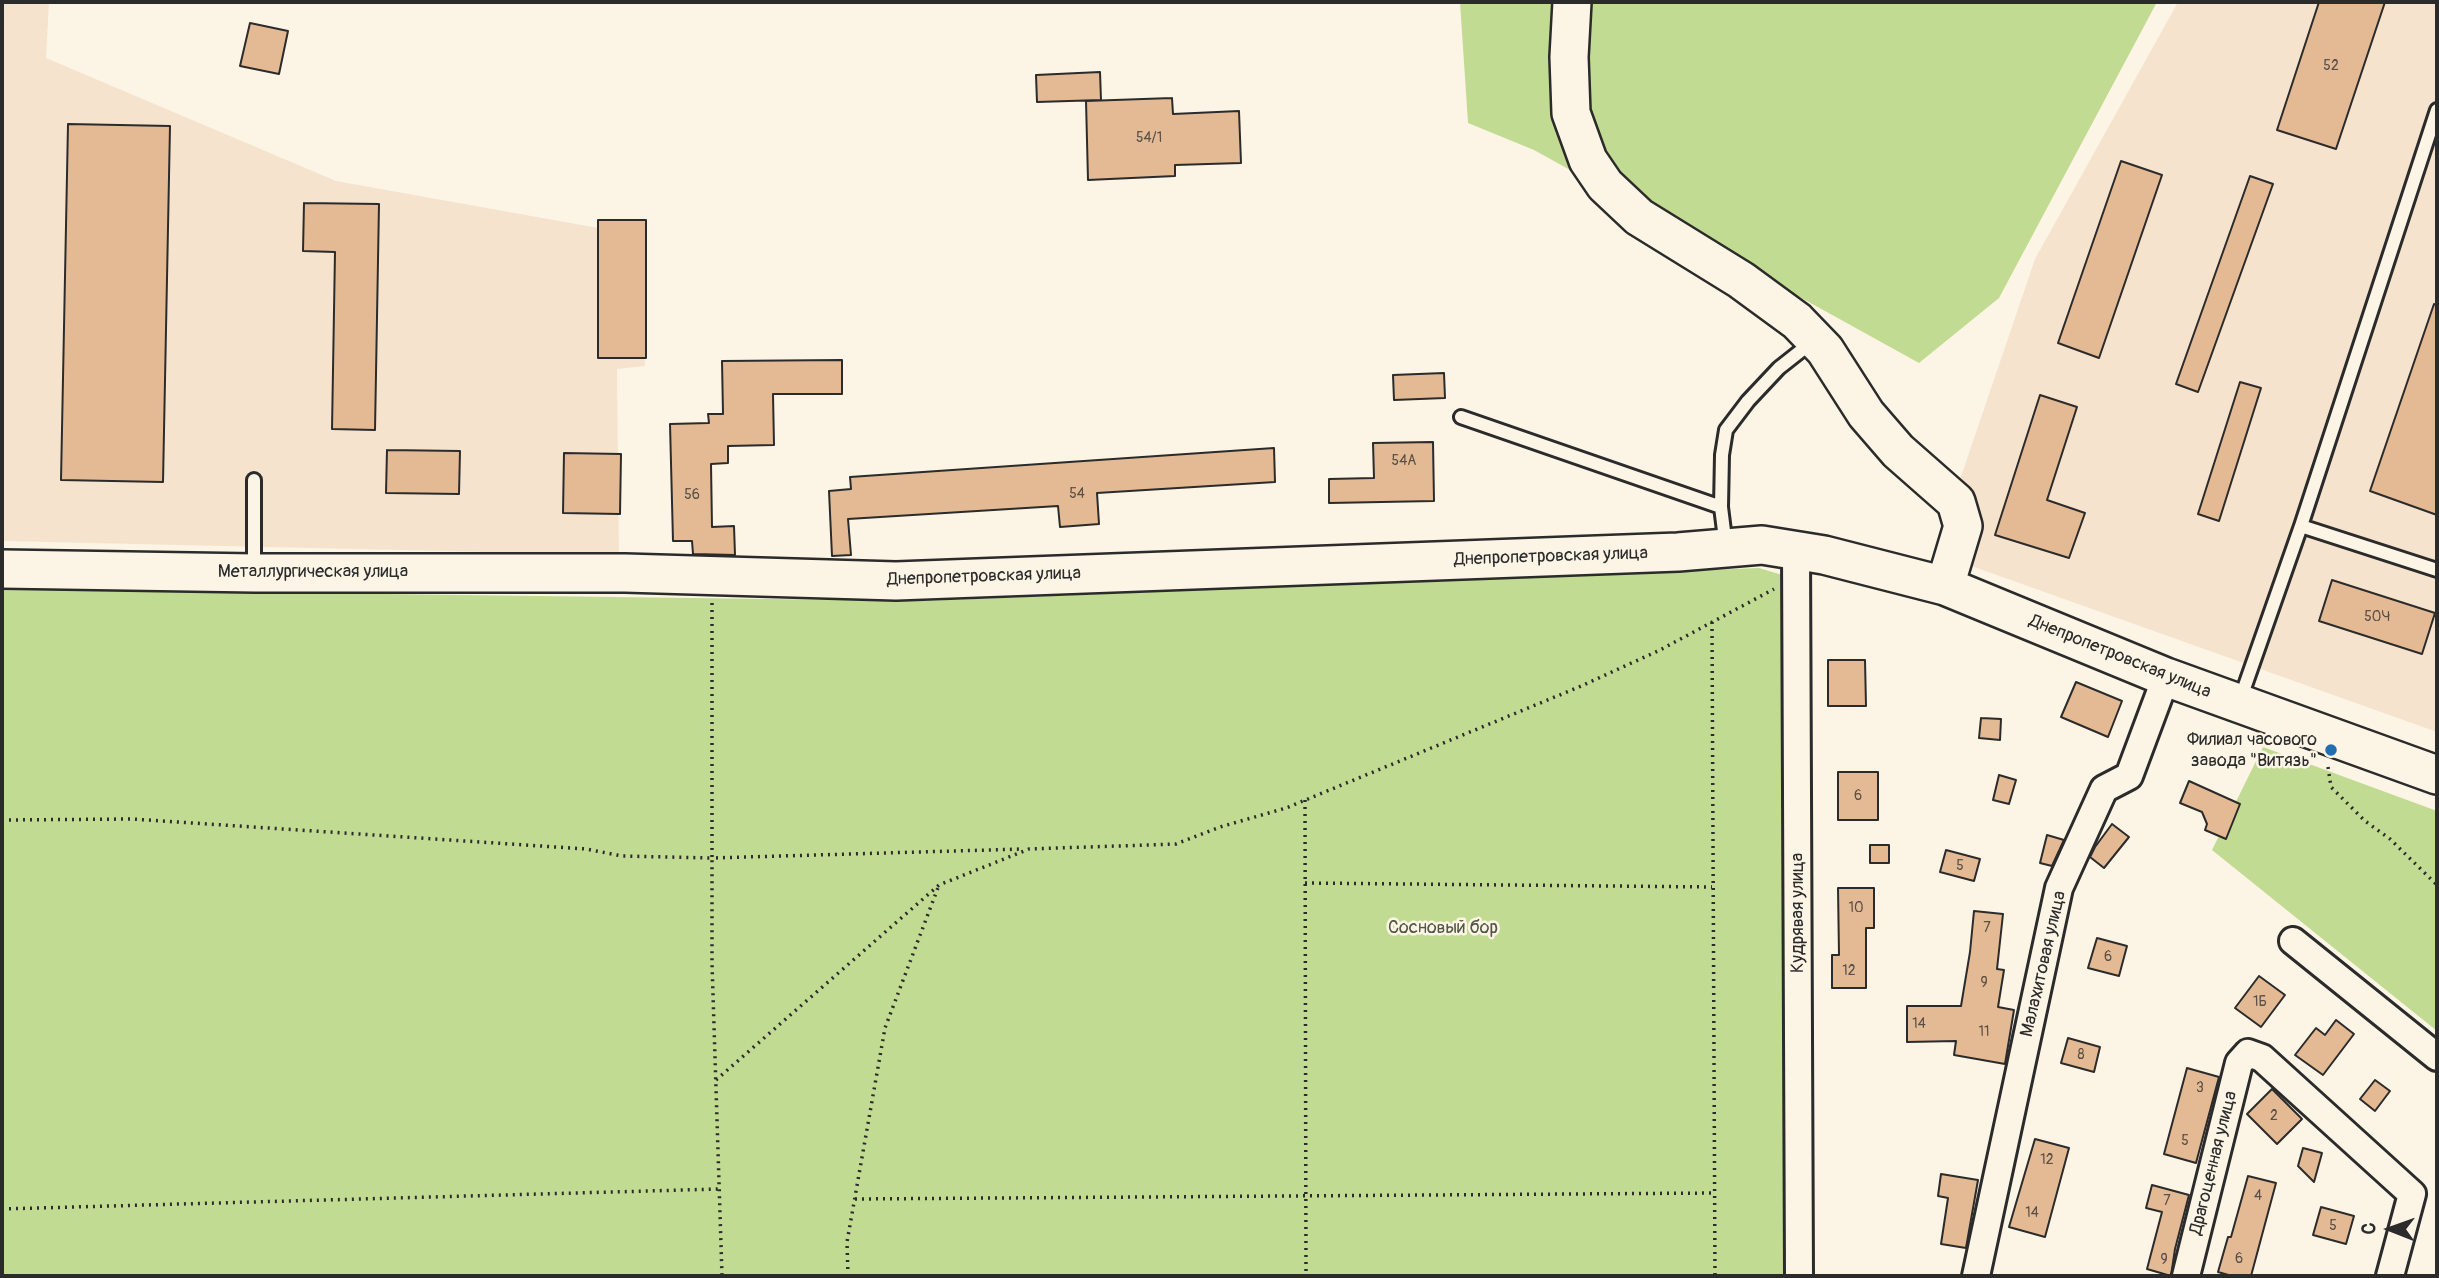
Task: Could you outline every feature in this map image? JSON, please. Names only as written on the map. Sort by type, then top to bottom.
[{"type":"street","points":[[1572,2],[1569,57],[1572,113],[1588,160],[1605,185],[1639,217],[1741,280],[1797,321],[1825,350],[1866,414],[1898,451],[1956,502],[1963,526],[1945,586]]},
{"type":"street","name":"Днепропетровская улица","points":[[625,573],[896,581],[1678,552],[1762,545],[1824,555],[1945,586],[2166,677],[2437,775]]},
{"type":"street","name":"Кудрявая улица","points":[[1796,551],[1799,1276]]},
{"type":"street","name":"Металлургическая улица","points":[[2,569],[254,573],[625,573]]},
{"type":"street","name":"Малахитовая улица","points":[[1976,1276],[2059,888],[2104,789],[2129,776],[2166,677]]},
{"type":"street","points":[[2293,941],[2437,1056]]},
{"type":"street","name":"Драгоценная улица","points":[[2186,1276],[2239,1063],[2248,1053],[2262,1058],[2412,1194],[2389,1276]]},
{"type":"lane","points":[[2239,703],[2301,526],[2437,110]]},
{"type":"lane","points":[[1726,548],[1721,507],[1722,456],[1726,430],[1748,401],[1779,368],[1815,340]]},
{"type":"lane","points":[[1461,417],[1721,507]]},
{"type":"lane","points":[[254,480],[254,573]]},
{"type":"lane","points":[[2301,526],[2437,570]]},
{"type":"path","points":[[2,820],[132,819],[586,849],[622,856],[712,858],[1176,844],[1305,800],[1553,699],[1660,650],[1783,584],[1796,551]]},
{"type":"path","points":[[712,576],[712,858],[722,1276]]},
{"type":"path","points":[[1712,622],[1715,1276]]},
{"type":"path","points":[[2323,734],[2332,787],[2365,821],[2390,839],[2437,885]]},
{"type":"path","points":[[1305,800],[1306,1276]]},
{"type":"path","points":[[716,1080],[939,885],[1029,849]]},
{"type":"path","points":[[1305,883],[1713,887]]},
{"type":"path","points":[[848,1276],[847,1242],[885,1028],[939,885]]},
{"type":"path","points":[[2,1209],[719,1189]]},
{"type":"path","points":[[855,1199],[1715,1193]]},
{"type":"shaded area","points":[[2,2],[49,2],[46,58],[336,181],[643,236],[645,366],[617,369],[619,555],[2,541]]},
{"type":"shaded area","points":[[2178,2],[2437,2],[2437,732],[1935,553],[2035,259]]},
{"type":"green space","points":[[1460,2],[2157,2],[1999,298],[1919,363],[1534,150],[1468,123]]},
{"type":"green space","name":"Сосновый бор","points":[[1759,568],[1789,577],[1792,1276],[2,1276],[2,589],[923,601]]},
{"type":"green space","points":[[2263,747],[2437,811],[2437,1031],[2212,850]]},
{"type":"building","points":[[2319,2],[2385,2],[2336,149],[2277,130]]},
{"type":"building","points":[[250,23],[288,31],[279,74],[240,66]]},
{"type":"building","points":[[1100,72],[1101,100],[1037,102],[1036,75]]},
{"type":"building","points":[[1172,98],[1173,114],[1239,111],[1241,163],[1175,165],[1175,176],[1088,180],[1086,101]]},
{"type":"building","points":[[68,124],[170,126],[163,482],[61,480]]},
{"type":"building","points":[[2121,161],[2162,175],[2099,358],[2058,343]]},
{"type":"building","points":[[2250,176],[2273,184],[2198,392],[2176,384]]},
{"type":"building","points":[[304,203],[379,204],[375,430],[332,429],[335,252],[303,251]]},
{"type":"building","points":[[598,220],[646,220],[646,358],[598,358]]},
{"type":"building","points":[[2434,304],[2437,305],[2437,515],[2370,491]]},
{"type":"building","points":[[842,360],[842,394],[773,394],[774,445],[728,446],[728,463],[711,464],[712,527],[734,526],[735,555],[693,554],[692,541],[673,541],[670,424],[709,423],[708,414],[723,414],[722,361]]},
{"type":"building","points":[[1444,373],[1445,398],[1394,400],[1393,375]]},
{"type":"building","points":[[2240,382],[2261,388],[2219,521],[2198,514]]},
{"type":"building","points":[[2040,395],[2077,407],[2047,500],[2085,513],[2069,558],[1995,535]]},
{"type":"building","points":[[1433,442],[1434,501],[1329,503],[1329,479],[1374,478],[1373,443]]},
{"type":"building","points":[[1274,448],[1275,482],[1097,493],[1099,524],[1060,527],[1058,506],[848,519],[851,555],[832,556],[829,491],[851,489],[850,477]]},
{"type":"building","points":[[387,450],[460,451],[459,494],[386,493]]},
{"type":"building","points":[[564,453],[621,454],[620,514],[563,513]]},
{"type":"building","points":[[2332,580],[2435,613],[2422,654],[2319,621]]},
{"type":"building","points":[[1828,660],[1865,660],[1866,706],[1828,706]]},
{"type":"building","points":[[2076,682],[2122,701],[2108,737],[2061,717]]},
{"type":"building","points":[[1981,718],[2001,719],[2000,740],[1979,738]]},
{"type":"building","points":[[1838,772],[1878,772],[1878,820],[1838,820]]},
{"type":"building","points":[[1999,775],[2016,780],[2009,804],[1993,800]]},
{"type":"building","points":[[2189,781],[2240,804],[2226,839],[2205,830],[2207,824],[2202,812],[2180,803]]},
{"type":"building","points":[[2112,824],[2129,837],[2104,868],[2090,857]]},
{"type":"building","points":[[2047,835],[2064,840],[2052,866],[2040,863]]},
{"type":"building","points":[[1870,845],[1889,845],[1889,863],[1870,863]]},
{"type":"building","points":[[1946,850],[1980,859],[1974,881],[1940,872]]},
{"type":"building","points":[[1838,888],[1874,888],[1874,928],[1866,928],[1866,988],[1832,988],[1832,955],[1839,955]]},
{"type":"building","points":[[1974,911],[2003,914],[1997,969],[2004,970],[1998,1007],[2014,1010],[2005,1064],[1954,1055],[1956,1041],[1907,1042],[1907,1006],[1961,1006]]},
{"type":"building","points":[[2097,938],[2127,946],[2119,976],[2088,968]]},
{"type":"building","points":[[2259,976],[2285,995],[2261,1027],[2235,1008]]},
{"type":"building","points":[[2336,1020],[2354,1034],[2323,1075],[2295,1055],[2316,1028],[2325,1035]]},
{"type":"building","points":[[2068,1038],[2100,1047],[2094,1072],[2061,1063]]},
{"type":"building","points":[[2187,1068],[2219,1077],[2196,1163],[2164,1154]]},
{"type":"building","points":[[2375,1080],[2390,1091],[2375,1111],[2360,1099]]},
{"type":"building","points":[[2272,1089],[2302,1119],[2277,1144],[2247,1114]]},
{"type":"building","points":[[2035,1139],[2069,1148],[2045,1237],[2009,1227]]},
{"type":"building","points":[[2303,1148],[2322,1153],[2314,1182],[2298,1166]]},
{"type":"building","points":[[1941,1174],[1978,1180],[1966,1248],[1941,1244],[1948,1198],[1938,1196]]},
{"type":"building","points":[[2248,1176],[2276,1183],[2251,1276],[2232,1276],[2218,1272]]},
{"type":"building","points":[[2152,1185],[2189,1195],[2171,1276],[2147,1269],[2162,1212],[2146,1208]]},
{"type":"building","points":[[2321,1207],[2354,1216],[2346,1244],[2313,1235]]},
{"type":"place","name":"Филиал часового завода \"Витязь\"","points":[[2331,750]]}]
